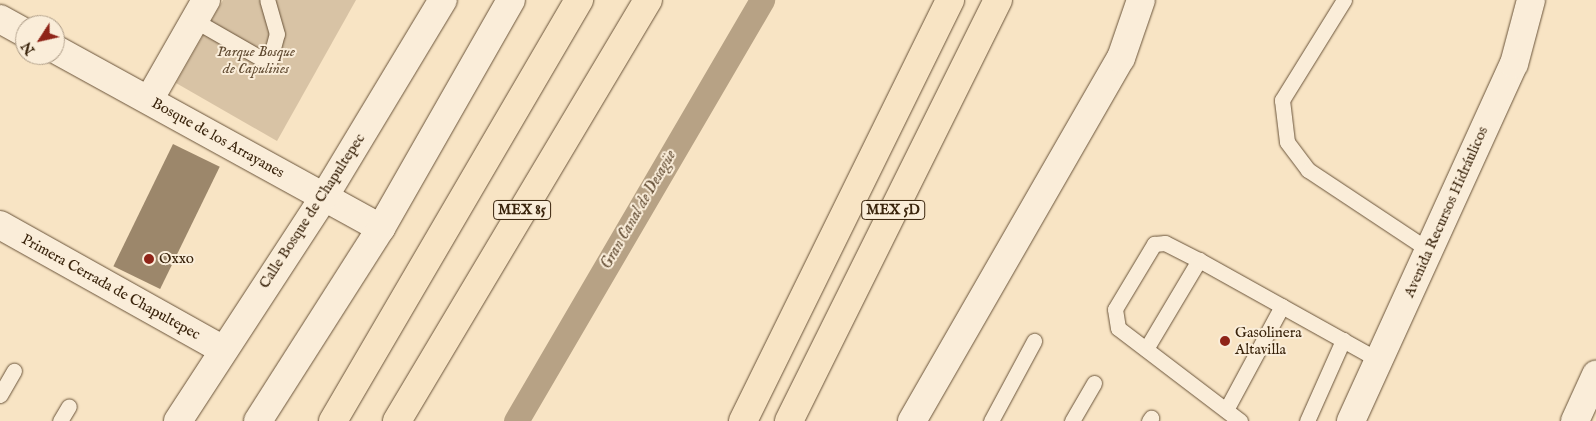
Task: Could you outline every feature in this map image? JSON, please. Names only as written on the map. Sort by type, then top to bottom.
[{"type":"highway","points":[[333,421],[579,0]]},
{"type":"highway","name":"MEX 85","points":[[397,421],[648,0]]},
{"type":"highway","name":"MEX 5D","points":[[743,421],[950,0]]},
{"type":"highway","name":"MEX 5D","points":[[789,421],[998,0]]},
{"type":"street","name":"Calle Bosque de Chapultepec","points":[[178,421],[222,349],[324,197],[443,0]]},
{"type":"street","points":[[258,421],[381,228],[511,0]]},
{"type":"street","points":[[912,421],[1121,58],[1141,0]]},
{"type":"street","name":"Avenida Recursos Hidráulicos","points":[[1351,421],[1514,64],[1531,0]]},
{"type":"street","points":[[149,100],[200,10]]},
{"type":"street","points":[[0,19],[15,27]]},
{"type":"street","name":"Bosque de los Arrayanes","points":[[65,54],[381,228]]},
{"type":"street","name":"Primera Cerrada de Chapultepec","points":[[0,225],[222,349]]},
{"type":"street","points":[[1575,421],[1596,375]]},
{"type":"lane","points":[[200,10],[269,63],[277,34],[267,0]]},
{"type":"lane","points":[[1344,0],[1282,100],[1287,142],[1308,170],[1429,250]]},
{"type":"lane","points":[[1240,421],[1118,328],[1115,319],[1115,309],[1147,250],[1154,244],[1165,243],[1199,260],[1379,360]]},
{"type":"lane","points":[[1146,349],[1199,260]]},
{"type":"lane","points":[[1226,410],[1282,306]]},
{"type":"lane","points":[[991,421],[1034,340]]},
{"type":"lane","points":[[1307,421],[1343,340]]},
{"type":"lane","points":[[0,396],[14,371]]},
{"type":"lane","points":[[1072,421],[1094,383]]},
{"type":"lane","points":[[60,421],[68,406]]},
{"type":"green space","name":"Parque Bosque de Capulines","points":[[223,0],[356,0],[277,141],[176,83]]},
{"type":"building","points":[[173,144],[220,167],[160,289],[113,266]]},
{"type":"waterway","name":"Gran Canal de Desagüe","points":[[516,421],[762,0]]},
{"type":"place","name":"Oxxo","points":[[149,259]]},
{"type":"place","name":"Gasolinera Altavilla","points":[[1225,341]]}]
